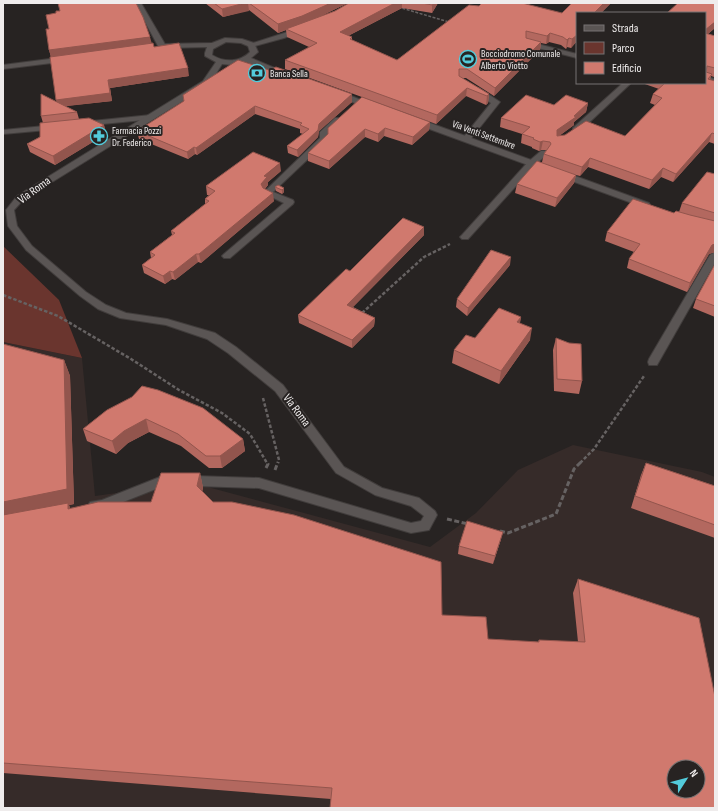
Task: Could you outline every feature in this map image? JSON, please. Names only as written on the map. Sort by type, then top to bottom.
[{"type":"street","points":[[138,3],[158,47],[212,45],[225,40],[232,40],[246,42],[251,45],[254,52],[246,59],[233,62],[220,62],[209,56],[208,53],[212,45]]},
{"type":"street","points":[[251,45],[282,37],[304,29]]},
{"type":"street","points":[[529,43],[576,56]]},
{"type":"street","points":[[3,67],[71,58]]},
{"type":"street","points":[[246,59],[296,78]]},
{"type":"street","name":"Via Roma","points":[[220,62],[206,83],[20,198],[10,210],[13,226],[29,248],[83,294],[102,307],[124,316],[167,322],[211,336],[232,350],[279,388],[340,470],[379,492],[415,502],[431,515]]},
{"type":"street","points":[[571,133],[584,124],[626,84]]},
{"type":"street","points":[[466,139],[496,102],[468,86]]},
{"type":"street","points":[[331,91],[381,109]]},
{"type":"street","points":[[227,256],[290,202],[267,193],[324,139],[323,134],[360,102]]},
{"type":"street","points":[[3,132],[151,117]]},
{"type":"street","name":"Via Venti Settembre","points":[[410,119],[654,208]]},
{"type":"street","points":[[465,237],[531,164],[544,153]]},
{"type":"street","points":[[653,362],[715,255]]},
{"type":"street","points":[[80,509],[103,504],[165,480],[264,484],[412,528],[425,526],[431,515]]},
{"type":"path","points":[[391,5],[452,23]]},
{"type":"path","points":[[362,314],[424,256],[465,237]]},
{"type":"path","points":[[3,295],[58,316],[131,359],[179,390],[222,413],[250,434],[268,464],[264,484]]},
{"type":"path","points":[[493,529],[508,533],[556,514],[574,469],[594,449],[653,362]]},
{"type":"path","points":[[263,396],[279,460],[264,484]]},
{"type":"path","points":[[431,515],[470,524]]},
{"type":"shaded area","points":[[3,342],[82,358],[95,496],[167,486],[204,486],[430,547],[476,513],[518,470],[573,445],[702,472],[715,477],[715,808],[3,808]]},
{"type":"green space","points":[[3,246],[59,300],[82,358],[3,342]]},
{"type":"building","points":[[58,3],[136,3],[150,37],[49,50],[46,29],[49,29],[46,15],[60,11]]},
{"type":"building","points":[[214,3],[245,3],[222,9]]},
{"type":"building","points":[[249,3],[331,3],[302,16],[278,24]]},
{"type":"building","points":[[349,3],[395,3],[340,32],[352,37],[350,39],[397,60],[469,5],[479,6],[482,3],[522,3],[562,13],[572,3],[604,3],[595,12],[576,12],[576,36],[572,39],[569,38],[567,40],[563,37],[550,33],[547,36],[526,31],[526,38],[541,42],[495,88],[467,69],[459,69],[459,76],[489,94],[487,96],[467,88],[437,115],[285,60],[317,43],[286,29],[335,11]]},
{"type":"building","points":[[422,3],[433,3],[432,5]]},
{"type":"building","points":[[678,3],[715,3],[715,22],[706,29],[706,12],[668,12]]},
{"type":"building","points":[[706,33],[715,36],[715,68],[707,66],[706,72]]},
{"type":"building","points":[[153,43],[154,47],[179,43],[188,68],[108,80],[110,93],[56,100],[50,57]]},
{"type":"building","points":[[238,60],[269,70],[276,67],[352,94],[319,124],[318,130],[297,150],[287,146],[309,129],[300,125],[302,123],[255,106],[196,148],[194,147],[187,152],[137,131],[184,101],[183,95]]},
{"type":"building","points":[[706,72],[712,74],[708,79],[715,81],[715,134],[712,133],[676,174],[663,168],[652,180],[590,158],[582,167],[544,154],[551,144],[550,142],[540,142],[533,139],[534,138],[522,134],[530,127],[501,118],[526,95],[554,105],[566,95],[588,103],[574,116],[576,117],[557,130],[557,136],[565,135],[586,121],[625,136],[662,98],[653,94],[664,84],[706,84]]},
{"type":"building","points":[[41,94],[77,112],[41,116]]},
{"type":"building","points":[[362,97],[430,122],[413,137],[385,128],[378,134],[365,129],[329,161],[308,153],[328,134],[328,128]]},
{"type":"building","points":[[89,118],[104,125],[53,156],[27,144],[40,137],[40,123]]},
{"type":"building","points":[[253,152],[280,163],[264,176],[267,177],[261,184],[263,188],[273,193],[199,254],[196,254],[173,272],[170,271],[163,276],[142,265],[155,255],[150,252],[175,233],[171,231],[209,201],[205,199],[215,191],[206,186]]},
{"type":"building","points":[[537,161],[576,175],[557,198],[517,184]]},
{"type":"building","points":[[707,172],[715,174],[715,213],[682,203]]},
{"type":"building","points":[[278,185],[284,188],[282,190],[275,187]]},
{"type":"building","points":[[633,199],[674,213],[676,211],[715,221],[715,244],[712,245],[690,283],[629,259],[640,244],[607,232]]},
{"type":"building","points":[[403,218],[424,227],[347,305],[375,318],[352,340],[298,315],[346,269],[350,271]]},
{"type":"building","points":[[491,250],[511,257],[468,308],[457,299]]},
{"type":"building","points":[[715,264],[715,306],[696,299]]},
{"type":"building","points":[[499,308],[521,317],[517,322],[532,328],[501,371],[454,350],[466,335],[475,338]]},
{"type":"building","points":[[556,338],[569,343],[581,344],[582,381],[557,379]]},
{"type":"building","points":[[3,344],[64,360],[67,489],[3,502]]},
{"type":"building","points":[[142,386],[158,390],[203,408],[243,439],[220,456],[206,456],[178,434],[146,419],[124,431],[112,441],[83,429],[107,410],[132,397]]},
{"type":"building","points":[[646,463],[715,486],[715,525],[635,496]]},
{"type":"building","points":[[161,473],[200,473],[197,486],[213,502],[232,502],[294,515],[441,562],[442,615],[486,617],[488,639],[539,642],[539,640],[585,642],[578,579],[699,618],[715,697],[715,808],[330,808],[332,788],[3,763],[3,515],[68,503],[68,509],[98,502],[151,502]]},
{"type":"building","points":[[467,521],[503,532],[495,556],[459,546]]},
{"type":"place","name":"Bocciodromo Comunale Alberto Viotto","points":[[468,59]]},
{"type":"place","name":"Banca Sella","points":[[257,73]]},
{"type":"place","name":"Farmacia Pozzi Dr. Federico","points":[[99,136]]}]
